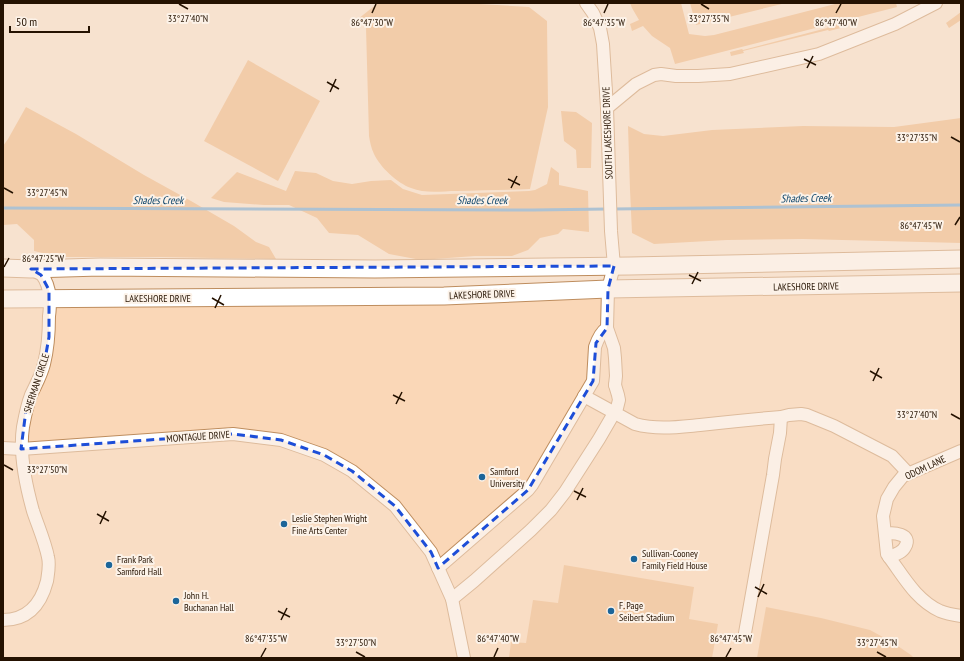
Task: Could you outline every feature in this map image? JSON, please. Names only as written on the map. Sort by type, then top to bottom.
[{"type":"main road","points":[[3,268],[31,269],[100,267],[375,269],[961,259]]},
{"type":"main road","name":"LAKESHORE DRIVE","points":[[3,299],[444,296],[608,289],[961,283]]},
{"type":"street","name":"SOUTH LAKESHORE DRIVE","points":[[586,3],[593,13],[600,28],[603,44],[611,231],[614,266],[608,289],[607,328]]},
{"type":"street","points":[[607,114],[636,84],[654,76],[661,74],[698,76],[730,74],[819,54],[895,24],[936,3]]},
{"type":"street","name":"SHERMAN CIRCLE","points":[[3,620],[13,620],[21,617],[28,613],[39,601],[46,584],[49,565],[48,557],[33,510],[21,449],[26,410],[44,365],[49,337],[50,298],[46,283],[41,275],[31,269]]},
{"type":"street","points":[[438,568],[528,490],[593,381],[596,343],[604,330],[607,328],[614,348],[616,376],[615,385],[619,400],[617,408],[582,466],[552,510],[452,599]]},
{"type":"street","points":[[593,381],[615,385]]},
{"type":"street","points":[[584,396],[635,424],[656,428],[781,417],[789,415],[807,415],[834,426],[892,456],[908,473]]},
{"type":"street","points":[[745,632],[773,475],[781,417]]},
{"type":"street","name":"MONTAGUE DRIVE","points":[[3,448],[21,449],[233,434],[281,440],[324,455],[352,471],[395,506],[431,552],[452,599],[464,658]]},
{"type":"street","name":"ODOM LANE","points":[[961,451],[903,476],[887,499],[883,516],[884,534],[889,557],[908,584],[921,598],[933,607],[950,614],[961,616]]},
{"type":"street","points":[[884,534],[890,532],[901,534],[907,543],[905,548],[900,552],[889,557]]},
{"type":"highlighted area","points":[[614,266],[608,289],[607,328],[596,343],[593,381],[528,490],[438,568],[431,552],[395,506],[352,471],[324,455],[281,440],[233,434],[21,449],[26,410],[44,365],[49,337],[49,290],[41,275],[31,269]]},
{"type":"shaded area","points":[[378,3],[462,3],[529,7],[547,21],[548,107],[530,189],[434,192],[416,190],[400,182],[380,164],[373,152],[369,136],[366,28],[358,19]]},
{"type":"shaded area","points":[[630,3],[681,3],[689,34],[705,36],[839,3],[896,3],[897,7],[675,64],[670,48],[652,36],[643,26],[632,31],[630,24],[639,20]]},
{"type":"shaded area","points":[[690,3],[786,3],[696,25]]},
{"type":"shaded area","points":[[961,12],[961,20],[949,28],[946,23]]},
{"type":"shaded area","points":[[840,23],[841,28],[743,51],[744,53],[731,56],[730,52],[827,28]]},
{"type":"shaded area","points":[[248,60],[320,101],[278,181],[204,141]]},
{"type":"shaded area","points":[[26,107],[76,134],[144,175],[234,226],[256,242],[269,247],[276,259],[60,257],[34,251],[34,240],[17,224],[3,225],[3,146]]},
{"type":"shaded area","points":[[561,111],[576,112],[592,123],[591,168],[577,168],[576,150],[564,141]]},
{"type":"shaded area","points":[[961,118],[961,243],[803,239],[727,240],[654,244],[632,233],[628,126],[644,134],[663,136],[712,130],[803,126],[894,127]]},
{"type":"shaded area","points":[[551,167],[559,173],[559,185],[588,191],[589,232],[563,229],[558,234],[540,238],[528,250],[512,256],[475,256],[421,260],[389,254],[358,235],[329,233],[317,218],[289,205],[224,202],[211,198],[237,172],[286,191],[295,171],[316,173],[333,181],[352,184],[391,180],[403,189],[422,195],[535,190],[547,184]]},
{"type":"shaded area","name":"Samford University","points":[[961,283],[961,658],[3,658],[3,296]]},
{"type":"shaded area","name":"F. Page Seibert Stadium","points":[[564,565],[694,587],[689,619],[718,624],[712,658],[509,658],[511,642],[526,643],[533,600],[558,603]]},
{"type":"shaded area","points":[[766,607],[870,630],[892,642],[914,658],[757,658]]},
{"type":"waterway","name":"Shades Creek","points":[[613,209],[961,205]]},
{"type":"waterway","name":"Shades Creek","points":[[3,208],[607,209]]},
{"type":"place","name":"Samford University","points":[[482,477]]},
{"type":"place","name":"Leslie Stephen Wright Fine Arts Center","points":[[284,524]]},
{"type":"place","name":"Sullivan-Cooney Family Field House","points":[[634,559]]},
{"type":"place","name":"Frank Park Samford Hall","points":[[109,565]]},
{"type":"place","name":"John H. Buchanan Hall","points":[[176,601]]},
{"type":"place","name":"F. Page Seibert Stadium","points":[[611,611]]}]
